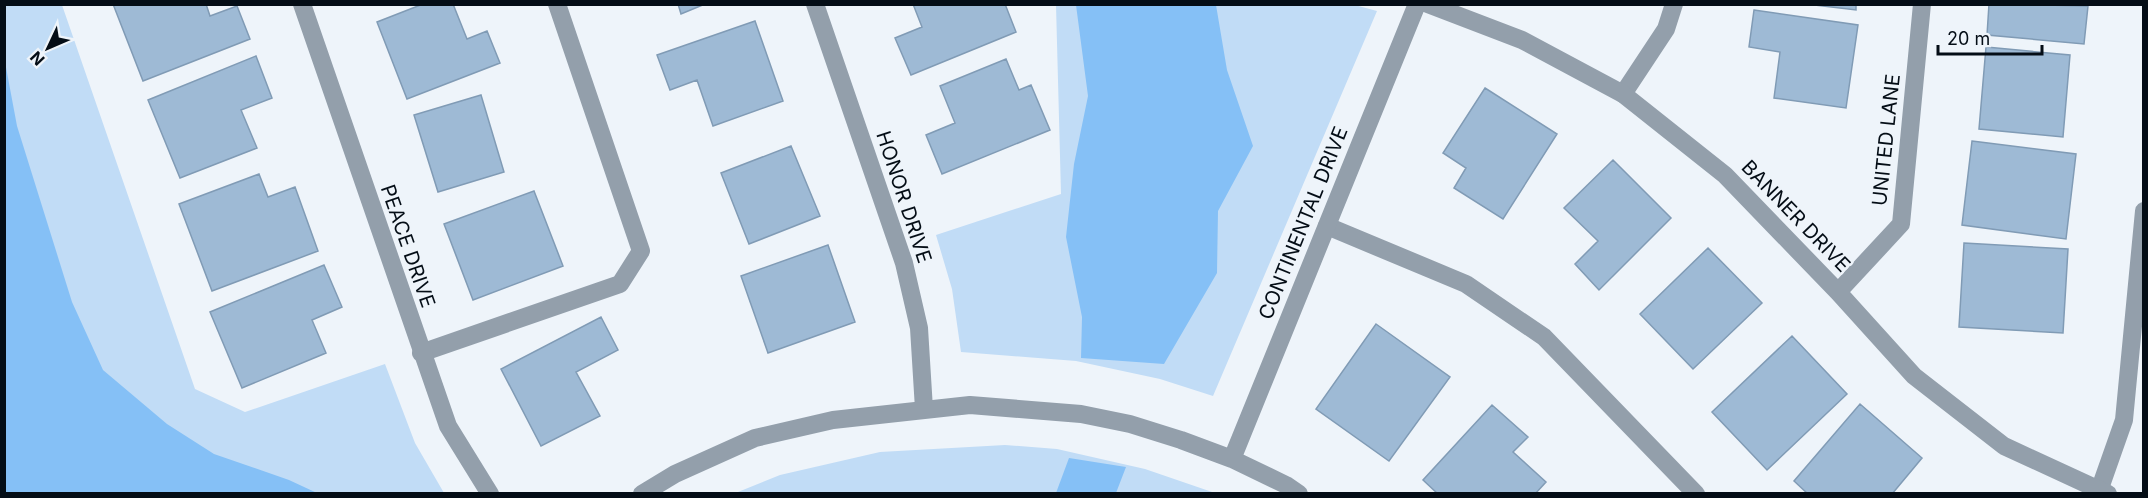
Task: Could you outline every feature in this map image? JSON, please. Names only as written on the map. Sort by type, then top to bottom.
[{"type":"street","name":"PEACE DRIVE","points":[[302,4],[448,426],[490,494]]},
{"type":"street","points":[[421,353],[620,284],[641,251],[557,4]]},
{"type":"street","name":"HONOR DRIVE","points":[[815,4],[904,263],[919,328],[924,409]]},
{"type":"street","name":"CONTINENTAL DRIVE","points":[[1232,459],[1417,4]]},
{"type":"street","name":"BANNER DRIVE","points":[[1428,4],[1522,40],[1623,94],[1725,175],[1839,292],[1914,376],[2004,446],[2103,492]]},
{"type":"street","points":[[1623,94],[1666,29],[1674,4]]},
{"type":"street","name":"UNITED LANE","points":[[1839,292],[1901,224],[1923,4]]},
{"type":"street","points":[[2103,492],[2124,420],[2144,211]]},
{"type":"street","points":[[1327,225],[1466,284],[1544,337],[1696,494]]},
{"type":"street","points":[[642,494],[675,474],[755,438],[832,420],[970,405],[1081,414],[1130,424],[1232,459],[1286,485],[1299,494]]},
{"type":"shaded area","points":[[1351,4],[1377,11],[1213,396],[1160,379],[1076,361],[961,352],[952,289],[936,235],[1061,194],[1056,5]]},
{"type":"shaded area","points":[[4,5],[62,5],[195,389],[245,412],[385,364],[415,443],[444,493],[5,493]]},
{"type":"shaded area","points":[[1005,445],[1057,449],[1145,469],[1215,493],[733,494],[780,475],[880,452]]},
{"type":"water","points":[[1076,5],[1216,5],[1227,70],[1253,146],[1218,211],[1217,273],[1164,364],[1081,358],[1082,317],[1066,237],[1074,164],[1088,96]]},
{"type":"water","points":[[5,62],[17,126],[72,302],[103,370],[167,424],[214,454],[289,480],[317,493],[5,493]]},
{"type":"water","points":[[1069,458],[1126,467],[1116,493],[1056,493]]},
{"type":"building","points":[[113,4],[206,4],[210,16],[237,6],[250,39],[143,81]]},
{"type":"building","points":[[423,4],[453,4],[467,39],[487,31],[500,63],[407,99],[377,22]]},
{"type":"building","points":[[678,4],[705,4],[681,14]]},
{"type":"building","points":[[913,4],[1005,4],[1016,32],[911,75],[895,38],[922,27]]},
{"type":"building","points":[[1806,4],[1856,4],[1856,10]]},
{"type":"building","points":[[1989,4],[2088,6],[2084,44],[1987,35]]},
{"type":"building","points":[[1754,10],[1858,25],[1846,108],[1774,98],[1780,52],[1749,47]]},
{"type":"building","points":[[755,21],[783,101],[713,126],[697,80],[670,90],[657,55]]},
{"type":"building","points":[[1986,47],[2070,55],[2063,137],[1979,129]]},
{"type":"building","points":[[256,56],[272,98],[241,110],[257,148],[180,178],[148,100]]},
{"type":"building","points":[[1006,59],[1019,90],[1031,85],[1050,130],[942,174],[926,135],[955,123],[940,86]]},
{"type":"building","points":[[1485,88],[1557,134],[1503,219],[1454,188],[1466,168],[1443,153]]},
{"type":"building","points":[[481,95],[504,172],[438,192],[414,115]]},
{"type":"building","points":[[1972,141],[2076,154],[2066,239],[1962,225]]},
{"type":"building","points":[[791,146],[820,216],[749,244],[721,173]]},
{"type":"building","points":[[1613,160],[1671,218],[1599,290],[1575,264],[1598,241],[1564,208]]},
{"type":"building","points":[[259,174],[268,197],[295,187],[318,251],[212,291],[179,204]]},
{"type":"building","points":[[534,191],[563,266],[473,300],[444,224]]},
{"type":"building","points":[[1964,243],[2068,249],[2063,333],[1959,327]]},
{"type":"building","points":[[828,245],[855,322],[768,353],[741,276]]},
{"type":"building","points":[[1708,248],[1762,303],[1693,369],[1640,314]]},
{"type":"building","points":[[324,265],[342,307],[312,320],[326,353],[242,388],[210,312]]},
{"type":"building","points":[[601,317],[618,350],[576,372],[600,416],[541,446],[501,369]]},
{"type":"building","points":[[1376,324],[1450,377],[1389,461],[1316,409]]},
{"type":"building","points":[[1792,336],[1847,394],[1767,470],[1712,412]]},
{"type":"building","points":[[1860,404],[1922,458],[1892,494],[1808,494],[1794,481]]},
{"type":"building","points":[[1492,405],[1528,437],[1513,452],[1546,482],[1535,494],[1438,494],[1423,480]]}]
